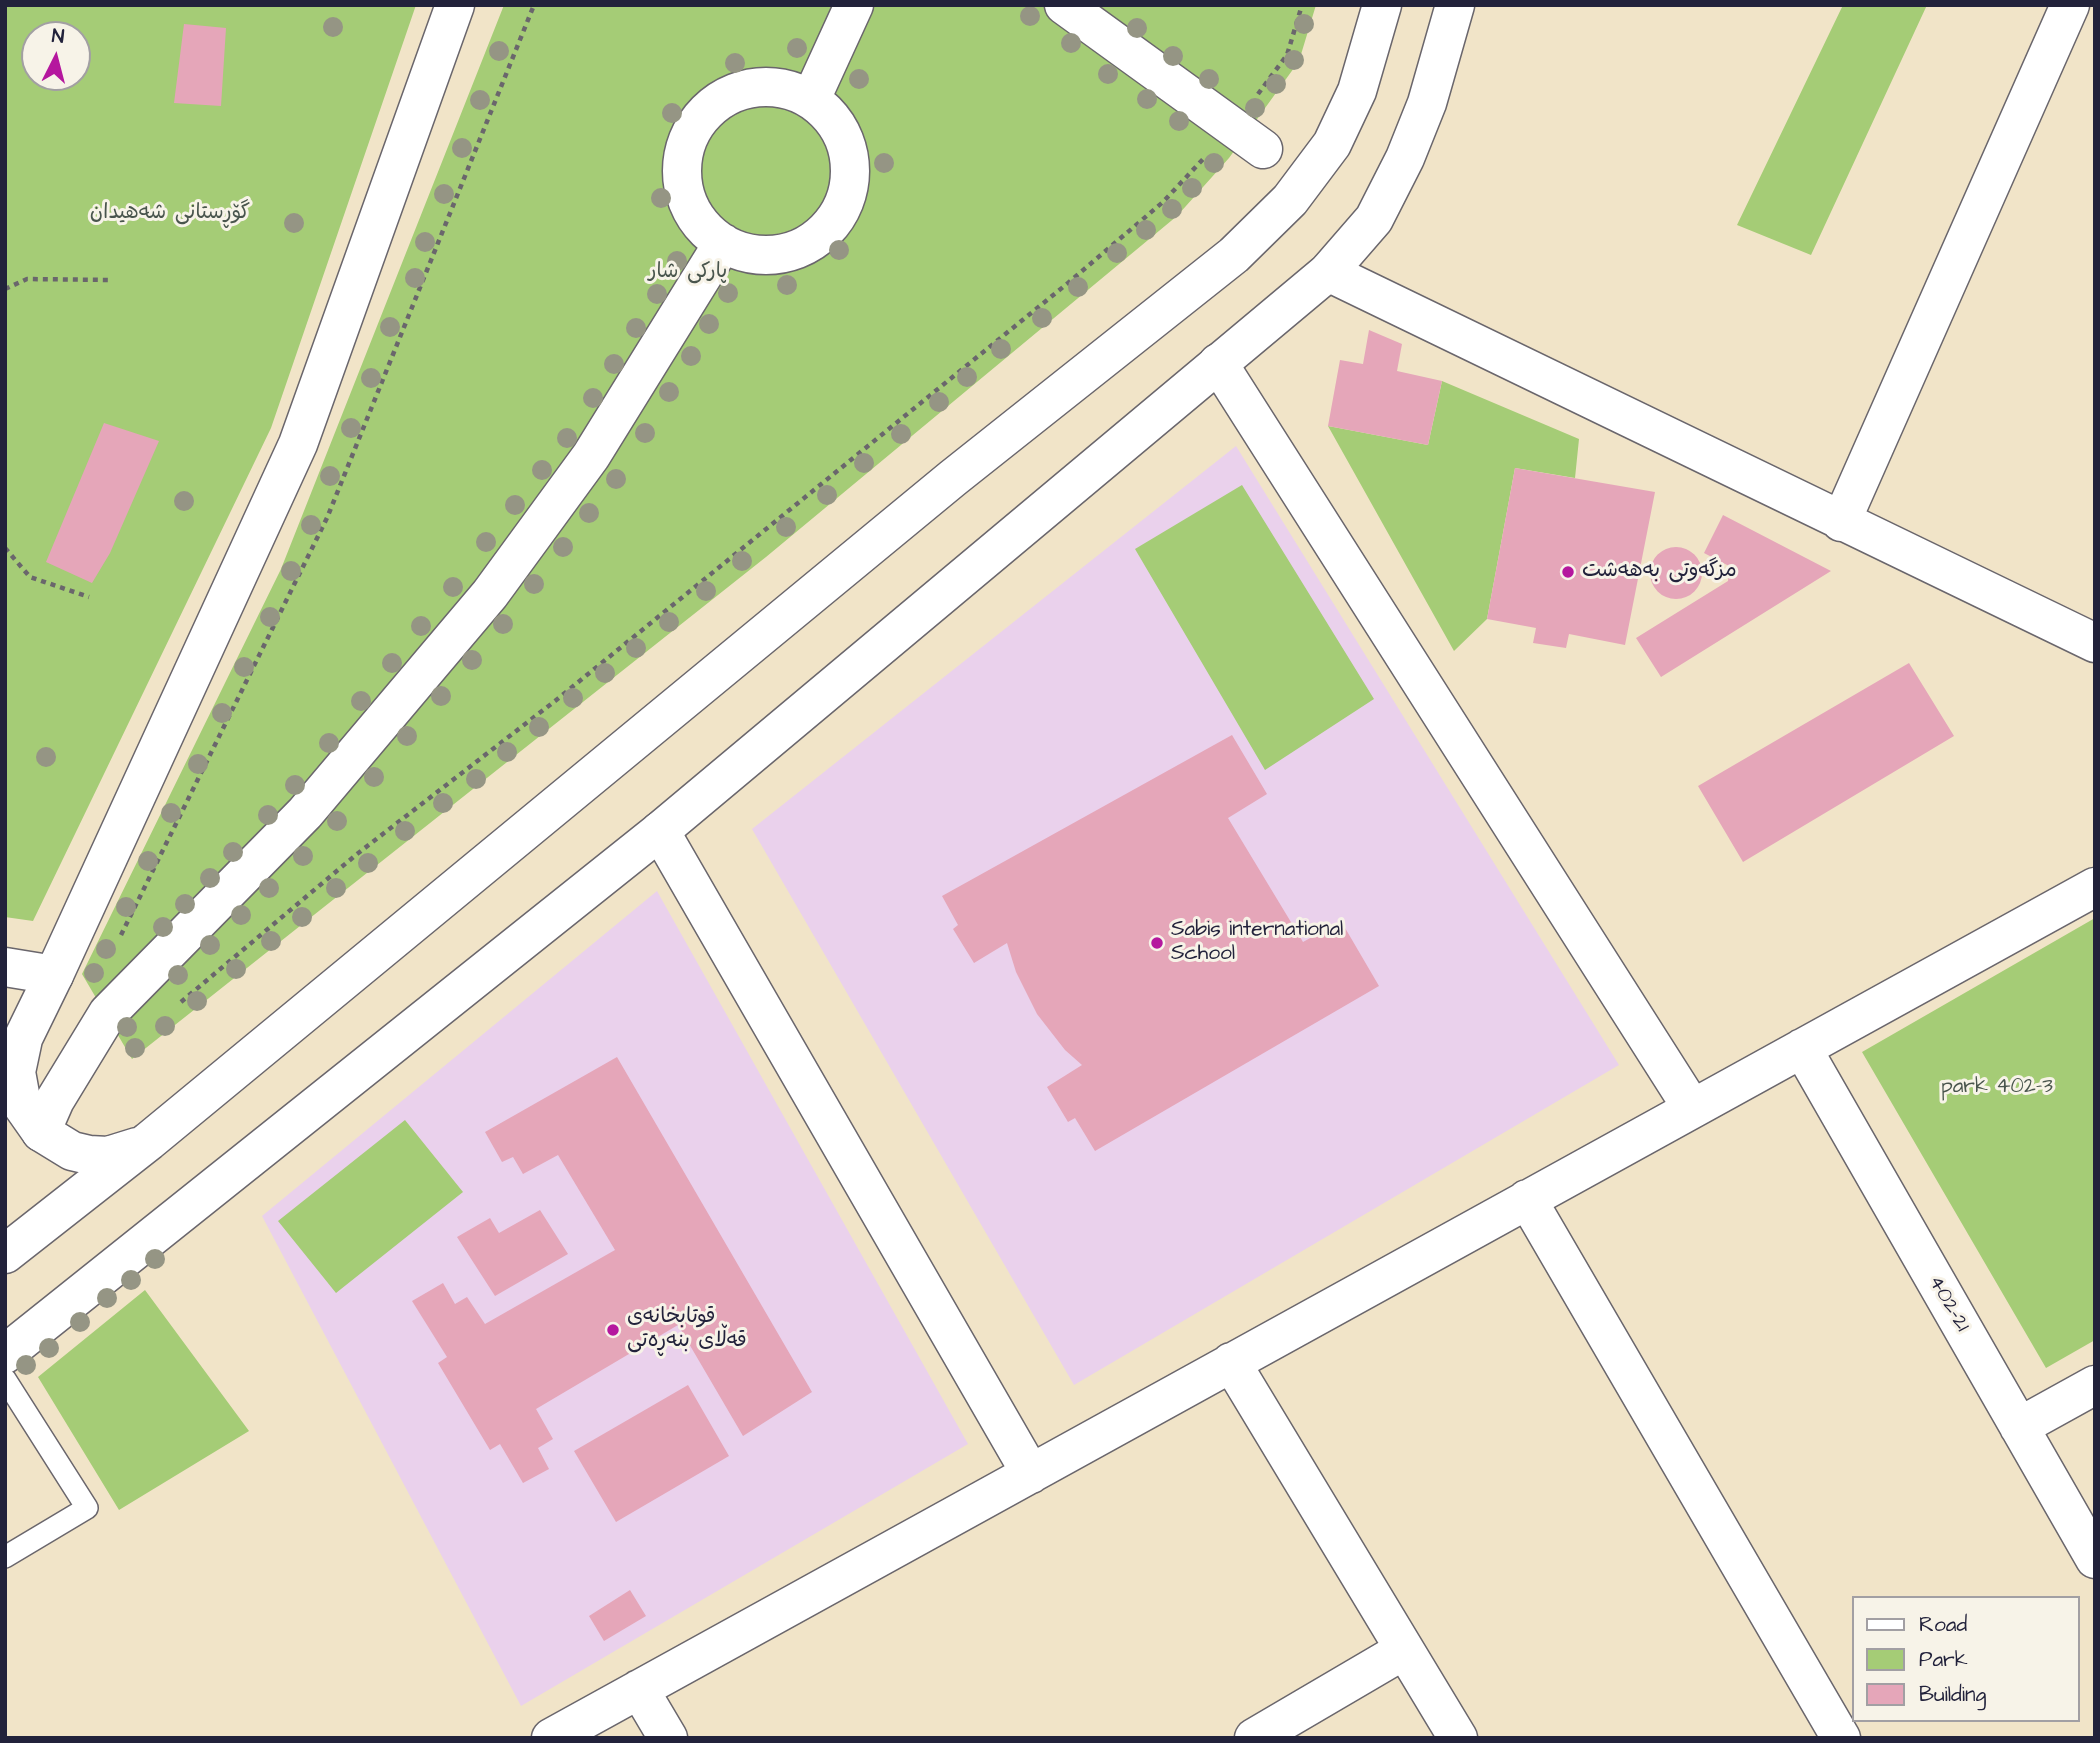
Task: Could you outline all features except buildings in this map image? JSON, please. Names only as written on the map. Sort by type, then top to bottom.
[{"type":"street","points":[[5,1074],[54,975],[298,444],[455,5]]},
{"type":"street","points":[[811,99],[854,5]]},
{"type":"street","points":[[1064,5],[1263,149]]},
{"type":"street","points":[[5,1254],[143,1145],[953,478],[1242,248],[1290,200],[1332,144],[1357,91],[1382,5]]},
{"type":"street","points":[[5,1354],[660,831],[1328,272],[1374,219],[1405,158],[1427,103],[1455,5]]},
{"type":"street","points":[[1841,522],[2070,5]]},
{"type":"street","points":[[760,86],[787,89],[811,99],[831,117],[845,139],[851,164],[848,190],[838,214],[821,234],[799,248],[773,255],[747,253],[723,243],[702,226],[688,204],[684,191],[681,178],[683,151],[694,126],[711,106],[734,93],[760,86]]},
{"type":"street","points":[[41,1132],[55,1100],[108,1013],[305,813],[490,594],[591,456],[723,243]]},
{"type":"street","points":[[1328,272],[2095,643]]},
{"type":"street","points":[[1218,363],[1692,1108]]},
{"type":"street","points":[[660,831],[1031,1474]]},
{"type":"street","points":[[551,1738],[2095,887]]},
{"type":"street","points":[[5,967],[54,975]]},
{"type":"street","points":[[23,1040],[16,1072],[22,1105],[41,1132],[72,1151],[89,1155],[108,1156],[143,1145]]},
{"type":"street","name":"402-21","points":[[1802,1048],[2095,1559]]},
{"type":"street","points":[[1527,1199],[1841,1738]]},
{"type":"street","points":[[1231,1362],[1458,1738]]},
{"type":"street","points":[[2019,1427],[2095,1385]]},
{"type":"street","points":[[1254,1738],[1405,1650]]},
{"type":"street","points":[[639,1689],[668,1738]]},
{"type":"lane","points":[[5,1379],[86,1508],[5,1557]]},
{"type":"path","points":[[117,943],[327,518],[534,5]]},
{"type":"path","points":[[173,1008],[357,855],[608,658],[1057,292],[1163,202],[1233,127],[1287,55],[1301,5]]},
{"type":"path","points":[[5,289],[27,279],[111,280]]},
{"type":"path","points":[[5,548],[30,577],[89,597]]},
{"type":"shaded area","points":[[1236,446],[1619,1065],[1074,1385],[752,829]]},
{"type":"shaded area","name":"قوتابخانەی قەڵای بنەڕەتی","points":[[657,891],[968,1444],[521,1706],[262,1216]]},
{"type":"green space","name":"گۆڕستانی شەهیدان","points":[[5,5],[416,5],[271,428],[33,921],[5,917]]},
{"type":"green space","name":"پارکی شار","points":[[504,5],[1316,5],[1299,61],[1229,158],[1177,216],[766,557],[132,1059],[82,974],[281,569]]},
{"type":"green space","points":[[1843,5],[1927,5],[1811,255],[1737,225]]},
{"type":"green space","points":[[1442,381],[1579,439],[1575,478],[1515,468],[1487,619],[1454,651],[1328,426],[1428,445]]},
{"type":"green space","points":[[1242,485],[1374,699],[1265,770],[1135,549]]},
{"type":"green space","name":"park 402-3","points":[[2095,918],[2095,1340],[2046,1368],[1862,1052]]},
{"type":"green space","points":[[405,1120],[463,1192],[336,1293],[278,1221]]},
{"type":"green space","points":[[145,1290],[249,1431],[119,1510],[38,1377]]},
{"type":"place","name":"مزگەوتی بەهەشت","points":[[1568,572]]},
{"type":"place","name":"Sabis international School","points":[[1157,943]]},
{"type":"place","name":"قوتابخانەی قەڵای بنەڕەتی","points":[[613,1330]]}]
